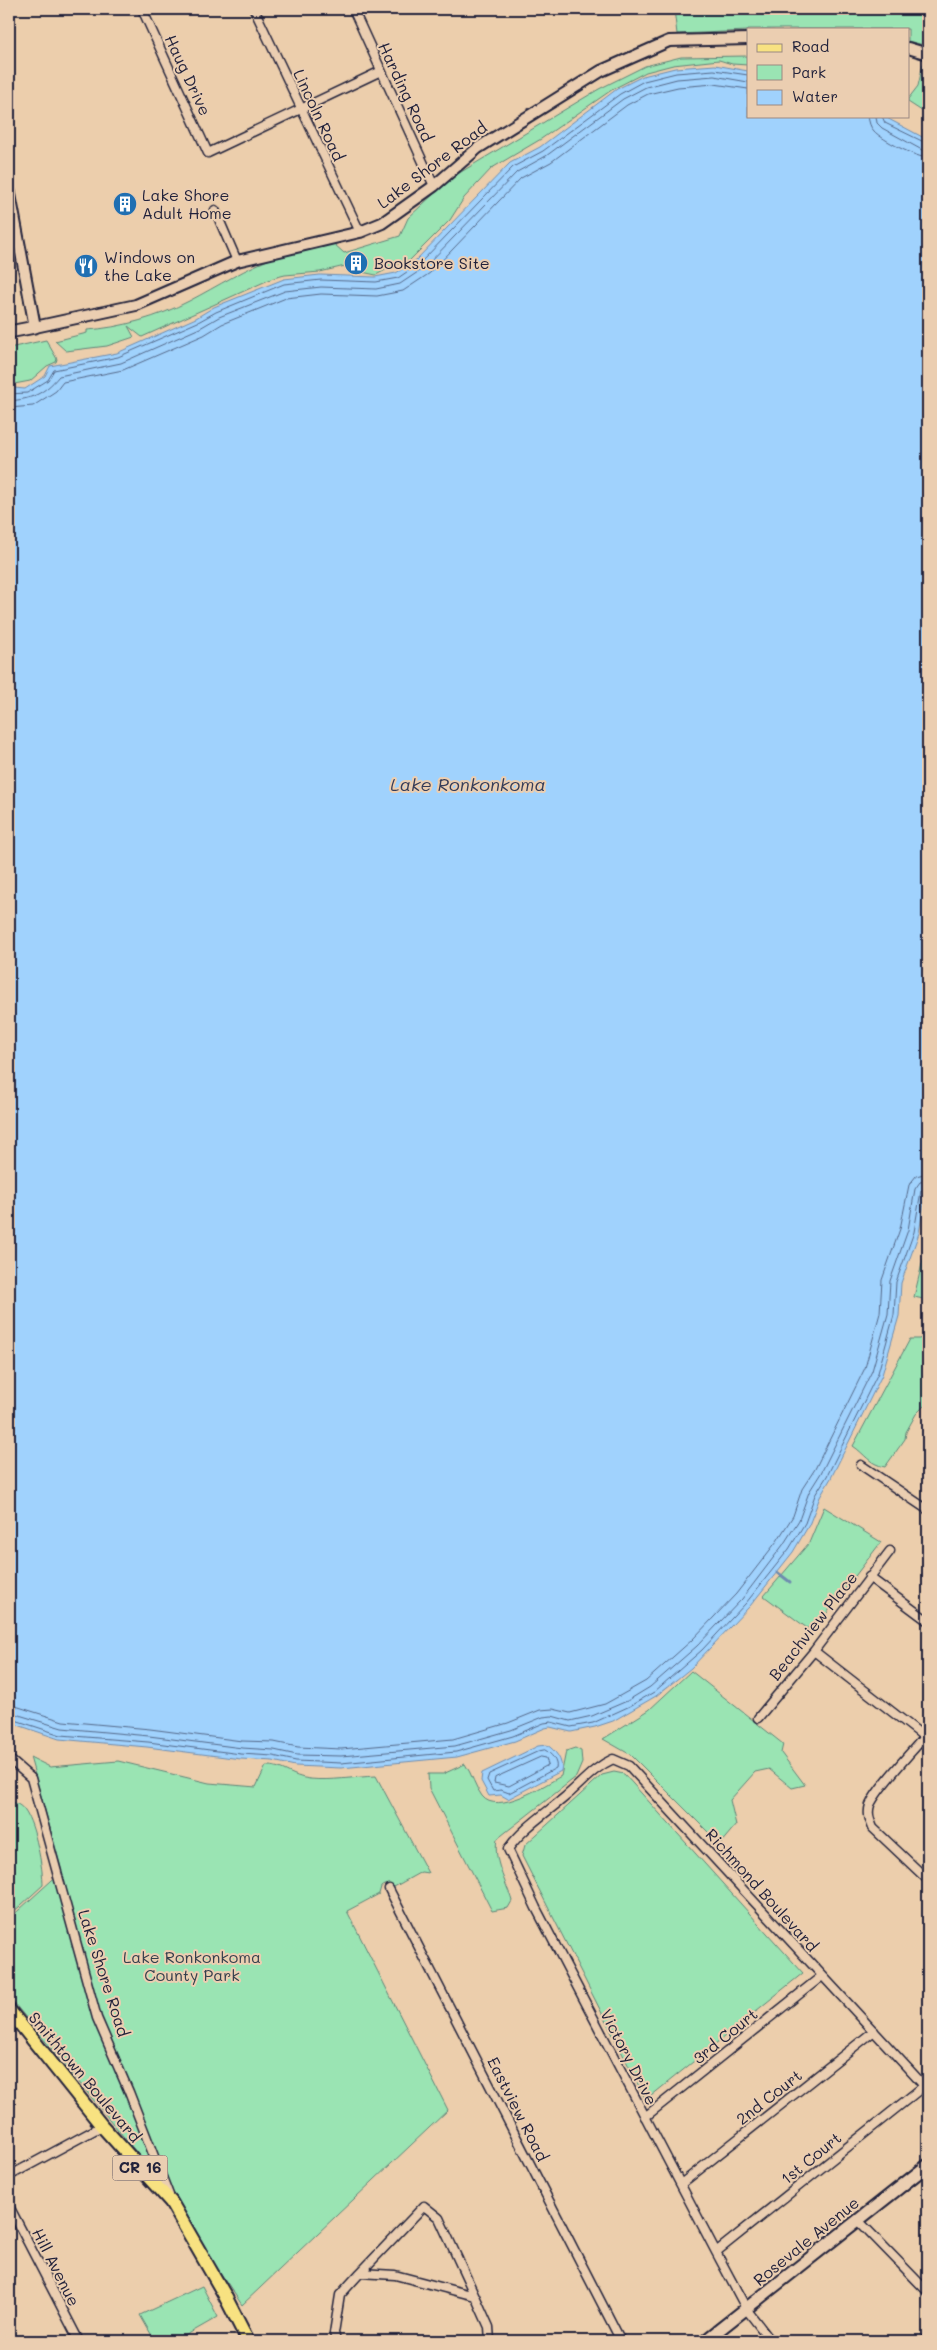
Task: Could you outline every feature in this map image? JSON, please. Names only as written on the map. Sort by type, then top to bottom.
[{"type":"main road","name":"Lake Shore Road","points":[[9,332],[35,327]]},
{"type":"main road","name":"Smithtown Boulevard","points":[[10,2015],[102,2126],[171,2202],[224,2294],[248,2341]]},
{"type":"main road","name":"Rosevale Avenue","points":[[705,2341],[928,2166]]},
{"type":"street","name":"Haug Drive","points":[[142,9],[208,153],[301,110]]},
{"type":"street","name":"Lincoln Road","points":[[254,9],[360,232]]},
{"type":"street","name":"Harding Road","points":[[353,9],[434,186]]},
{"type":"street","name":"Lake Shore Road","points":[[35,327],[136,305],[237,262],[360,232],[382,223],[434,186],[478,148],[601,71],[669,40],[747,39]]},
{"type":"street","points":[[910,49],[928,54]]},
{"type":"street","points":[[301,110],[381,71]]},
{"type":"street","points":[[9,189],[35,327]]},
{"type":"street","points":[[215,210],[237,262]]},
{"type":"street","points":[[862,1465],[928,1510]]},
{"type":"street","name":"Beachview Place","points":[[758,1718],[814,1651],[890,1551]]},
{"type":"street","points":[[869,1578],[928,1621]]},
{"type":"street","points":[[814,1651],[926,1738],[876,1795],[870,1806],[868,1817],[874,1828],[928,1880]]},
{"type":"street","name":"Lake Shore Road","points":[[9,1759],[31,1778],[97,2018],[129,2092],[171,2202]]},
{"type":"street","name":"Richmond Boulevard","points":[[566,1796],[598,1766],[613,1759],[629,1766],[926,2088]]},
{"type":"street","name":"Victory Drive","points":[[566,1796],[516,1838],[508,1850],[746,2310],[771,2341]]},
{"type":"street","name":"Eastview Road","points":[[390,1890],[621,2341]]},
{"type":"street","name":"3rd Court","points":[[645,2117],[822,1976]]},
{"type":"street","name":"2nd Court","points":[[681,2184],[874,2030]]},
{"type":"street","name":"1st Court","points":[[716,2252],[926,2088]]},
{"type":"street","points":[[9,2176],[102,2126]]},
{"type":"street","name":"Hill Avenue","points":[[9,2206],[79,2341]]},
{"type":"street","points":[[336,2341],[334,2333],[340,2294],[424,2206],[439,2218],[489,2327],[490,2341]]},
{"type":"street","points":[[858,2220],[928,2292]]},
{"type":"street","points":[[360,2273],[395,2275],[475,2296]]},
{"type":"street","points":[[924,2341],[928,2337]]},
{"type":"green space","points":[[674,9],[928,9],[928,46],[910,42],[910,28],[747,28],[747,31],[677,34]]},
{"type":"green space","points":[[747,56],[747,65],[732,64],[719,60],[673,65],[646,72],[613,89],[541,139],[492,168],[464,198],[450,220],[409,261],[397,264],[376,275],[362,272],[350,273],[345,266],[320,272],[273,278],[142,337],[128,326],[134,337],[107,346],[66,351],[55,341],[87,333],[87,330],[126,324],[152,317],[189,301],[266,260],[285,254],[306,248],[334,244],[344,253],[400,236],[408,218],[451,178],[599,89],[645,66],[681,57]]},
{"type":"green space","points":[[923,64],[928,65],[928,115],[910,103],[910,96],[918,86]]},
{"type":"green space","points":[[9,256],[14,278],[14,300],[9,314]]},
{"type":"green space","points":[[46,340],[57,359],[56,362],[47,366],[30,381],[9,385],[9,348]]},
{"type":"green space","points":[[928,1239],[928,1300],[914,1297]]},
{"type":"green space","points":[[928,1335],[928,1402],[916,1414],[906,1432],[905,1439],[885,1467],[880,1466],[853,1446],[910,1339],[919,1339]]},
{"type":"green space","points":[[824,1507],[881,1542],[817,1626],[807,1628],[764,1596],[809,1543]]},
{"type":"green space","points":[[691,1671],[783,1744],[781,1753],[805,1785],[792,1788],[769,1769],[755,1772],[730,1800],[736,1825],[720,1844],[631,1755],[603,1739],[649,1710]]},
{"type":"green space","points":[[575,1748],[581,1751],[582,1763],[576,1777],[497,1839],[498,1863],[512,1901],[508,1908],[492,1911],[429,1788],[428,1774],[443,1774],[465,1764],[482,1796],[489,1801],[498,1803],[533,1792],[561,1776],[566,1751]]},
{"type":"green space","name":"Lake Ronkonkoma County Park","points":[[30,1757],[50,1767],[118,1761],[209,1783],[256,1787],[266,1766],[277,1767],[297,1776],[310,1779],[376,1776],[428,1873],[421,1872],[394,1887],[384,1885],[381,1887],[379,1894],[347,1911],[448,2110],[242,2305],[155,2175],[9,1997],[9,1919],[62,1871]]},
{"type":"green space","points":[[614,1772],[624,1774],[803,1973],[646,2100],[522,1856],[525,1845],[602,1775]]},
{"type":"green space","points":[[9,1801],[22,1807],[29,1818],[38,1847],[43,1885],[9,1916]]},
{"type":"green space","points":[[202,2286],[218,2317],[176,2341],[155,2341],[140,2315]]},
{"type":"water","name":"Lake Ronkonkoma","points":[[715,65],[747,71],[747,118],[887,118],[928,140],[928,1180],[919,1233],[901,1283],[899,1316],[882,1375],[820,1497],[809,1525],[793,1552],[750,1606],[691,1668],[656,1696],[613,1721],[571,1732],[550,1727],[545,1728],[515,1741],[457,1757],[341,1768],[295,1766],[273,1761],[59,1739],[9,1722],[9,390],[14,388],[25,389],[45,376],[50,366],[117,353],[196,318],[214,307],[284,279],[320,275],[375,277],[396,273],[416,260],[510,163],[540,147],[617,89],[643,76],[675,68]]},
{"type":"water","points":[[547,1745],[558,1756],[562,1767],[561,1771],[508,1799],[501,1795],[489,1796],[481,1781],[482,1773],[538,1746]]},
{"type":"waterway","points":[[777,1572],[790,1582]]},
{"type":"place","name":"Lake Shore Adult Home","points":[[125,204]]},
{"type":"place","name":"Bookstore Site","points":[[356,263]]},
{"type":"place","name":"Windows on the Lake","points":[[86,266]]}]
